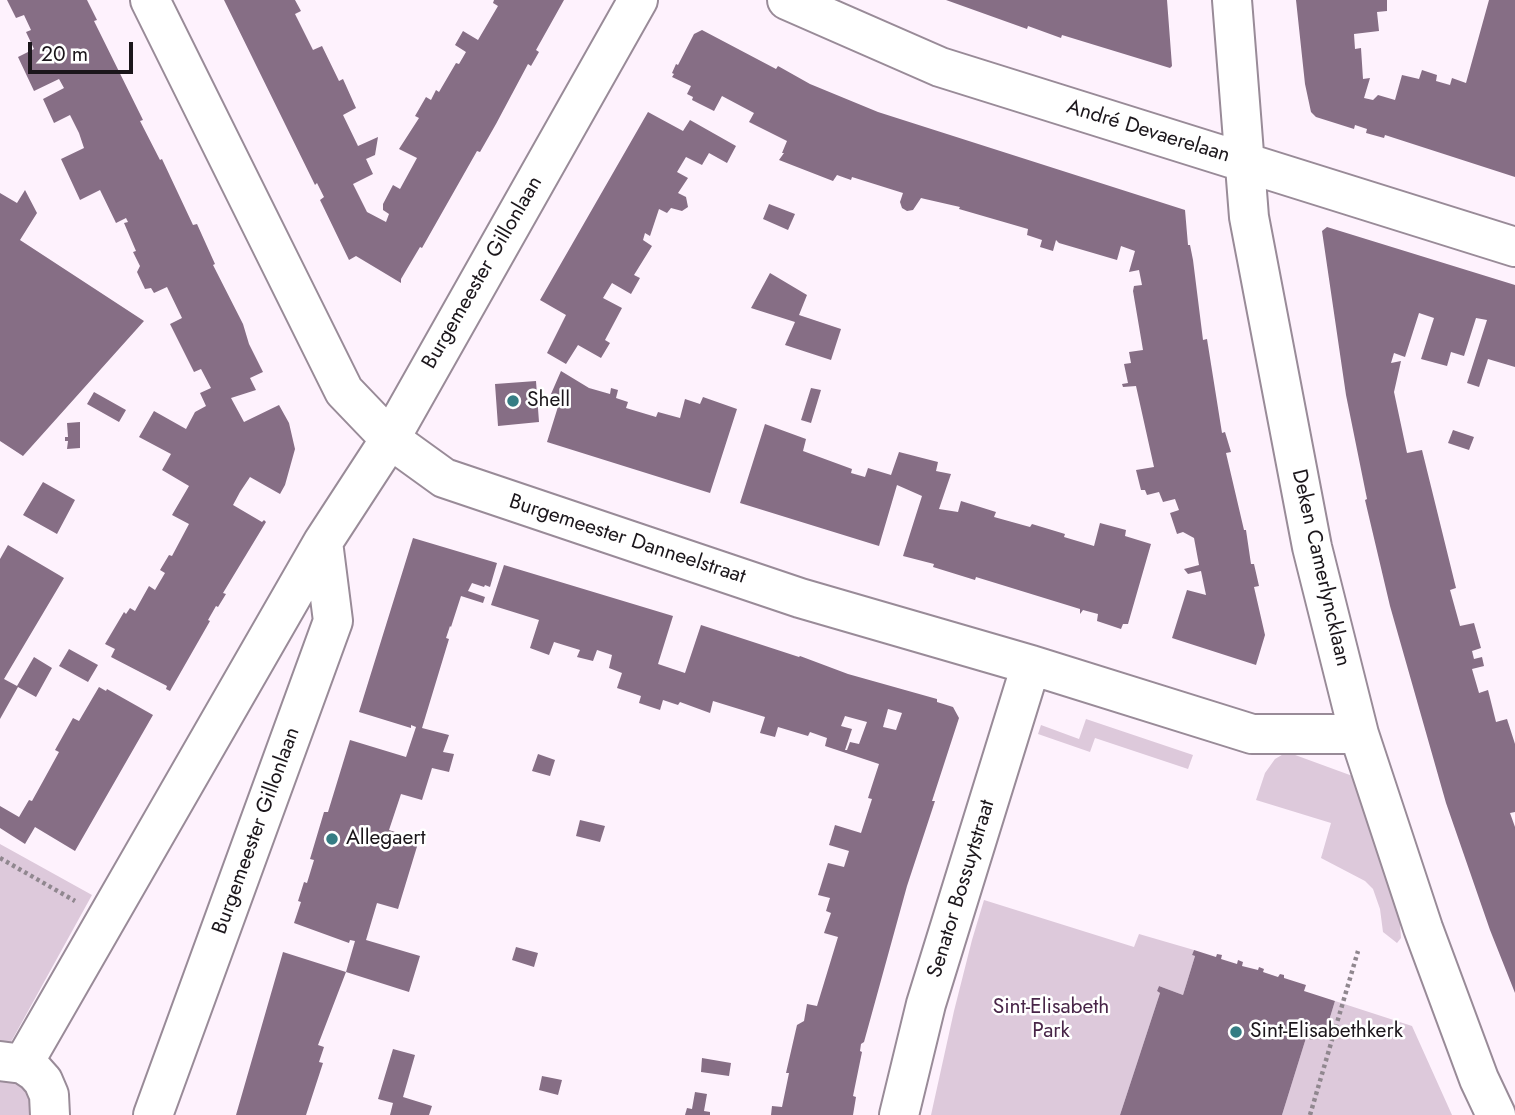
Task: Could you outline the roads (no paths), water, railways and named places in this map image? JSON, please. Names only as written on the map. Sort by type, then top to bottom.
[{"type":"street","name":"Burgemeester Danneelstraat","points":[[150,0],[345,391],[390,439],[444,478],[800,598],[1031,665],[1252,734],[1359,734]]},
{"type":"street","name":"Burgemeester Gillonlaan","points":[[50,1115],[49,1095],[43,1081],[35,1072],[11,1063],[323,542],[390,439],[638,0]]},
{"type":"street","name":"André Devaerelaan","points":[[787,0],[940,68],[1515,247]]},
{"type":"street","name":"Deken Camerlyncklaan","points":[[1232,0],[1249,217],[1310,534],[1359,734],[1423,928],[1479,1079],[1496,1115]]},
{"type":"street","name":"Burgemeester Gillonlaan","points":[[153,1115],[333,621],[323,542]]},
{"type":"street","name":"Senator Bossuytstraat","points":[[899,1115],[926,1004],[1031,665]]},
{"type":"place","name":"Shell","points":[[513,401]]},
{"type":"place","name":"Allegaert","points":[[332,839]]},
{"type":"place","name":"Sint-Elisabethkerk","points":[[1236,1032]]},
{"type":"park label","name":"Sint-Elisabeth Park","points":[[1051,1020]]}]
